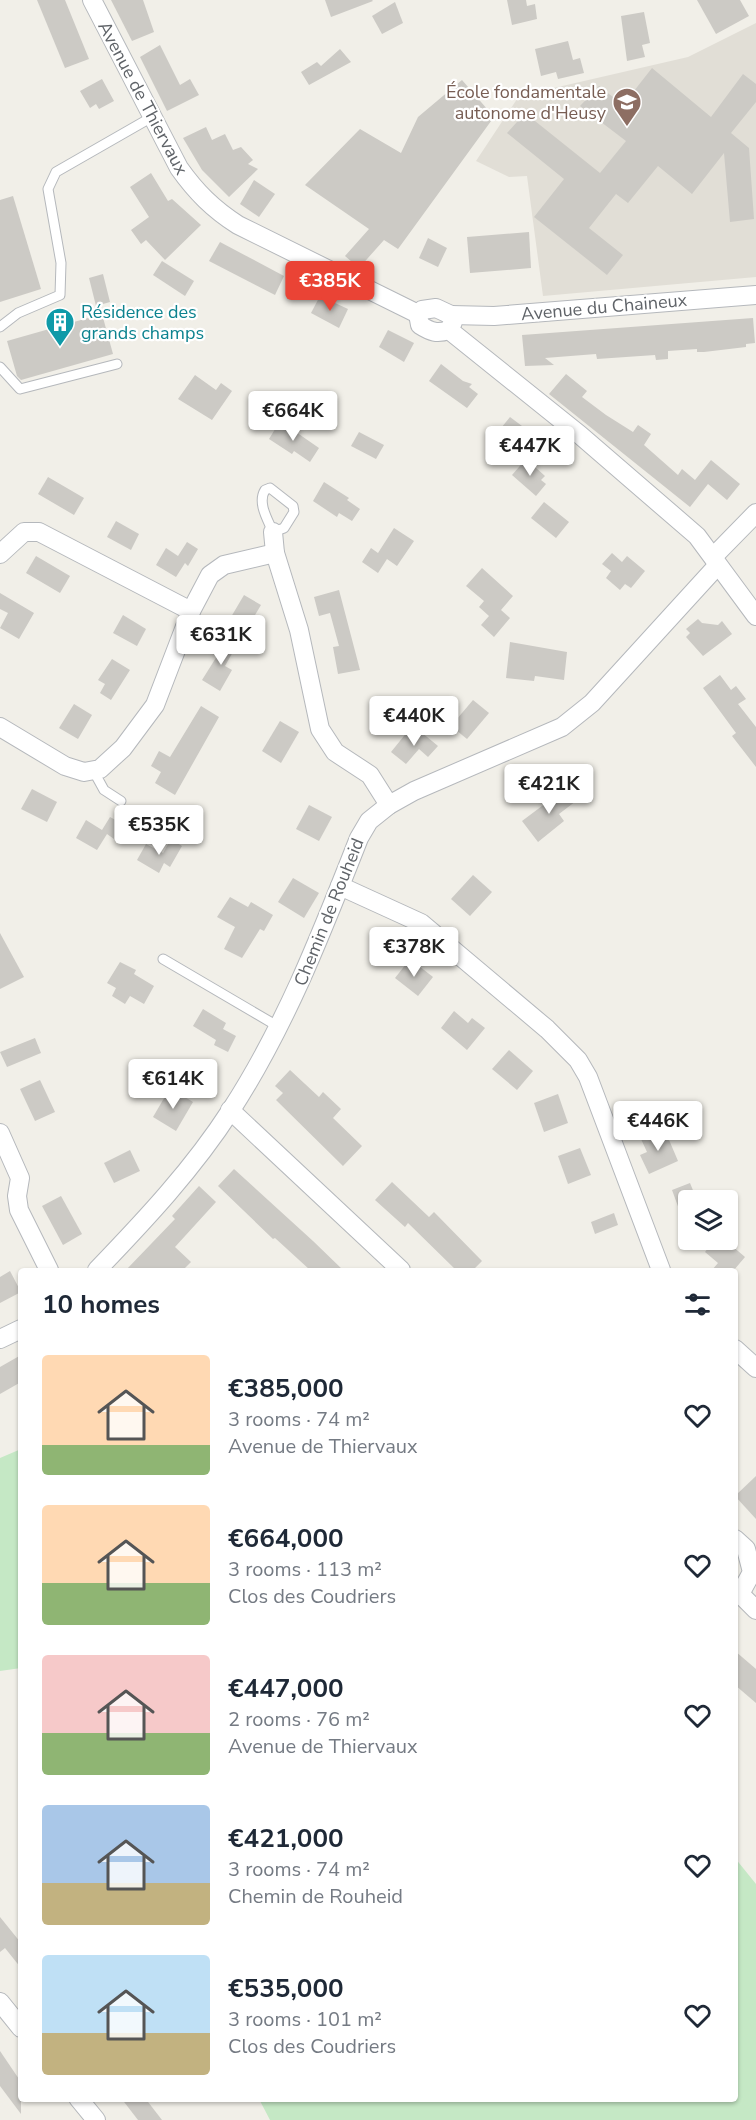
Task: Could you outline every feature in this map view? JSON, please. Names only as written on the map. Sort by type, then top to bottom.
[{"type":"street","name":"Avenue de Thiervaux","points":[[92,0],[179,168],[194,190],[214,209],[238,225],[418,314],[420,325],[429,331],[440,333],[450,322]]},
{"type":"street","name":"Avenue du Chaineux","points":[[450,322],[494,316],[756,295]]},
{"type":"street","points":[[450,322],[697,536],[756,616]]},
{"type":"street","name":"Chemin de Rouheid","points":[[99,1268],[170,1192],[230,1110],[279,1027],[298,989],[358,838],[369,822],[389,805],[414,791],[562,728],[592,703],[756,513]]},
{"type":"street","points":[[0,554],[24,532],[39,532],[191,611]]},
{"type":"street","points":[[273,532],[274,553],[299,630],[320,729],[335,752],[370,775],[389,805]]},
{"type":"street","points":[[0,727],[65,766],[84,772],[100,769],[123,748],[155,705],[191,611],[210,575],[224,565],[274,553]]},
{"type":"street","points":[[340,886],[421,923],[547,1029],[578,1060],[588,1077],[660,1268]]},
{"type":"street","points":[[230,1110],[399,1268]]},
{"type":"street","points":[[0,1133],[20,1178],[17,1196],[19,1210],[48,1268]]},
{"type":"street","points":[[0,1339],[18,1330]]},
{"type":"street","points":[[738,1352],[756,1368]]},
{"type":"street","points":[[738,1542],[746,1549],[752,1572],[738,1593]]},
{"type":"street","points":[[738,1596],[756,1611]]},
{"type":"street","points":[[0,2002],[18,2024]]},
{"type":"street","points":[[81,2102],[96,2120]]},
{"type":"lane","points":[[0,327],[18,313],[60,295],[61,263],[48,189],[56,172],[152,117]]},
{"type":"lane","points":[[0,367],[20,389],[117,364]]},
{"type":"lane","points":[[270,488],[293,506],[294,512],[284,528],[273,532],[262,505],[262,495],[270,488]]},
{"type":"lane","points":[[93,770],[104,790],[121,801]]},
{"type":"lane","points":[[163,959],[279,1027]]},
{"type":"shaded area","name":"École fondamentale autonome d'Heusy","points":[[756,23],[756,277],[543,296],[527,176],[509,177],[476,161],[519,96],[688,57]]},
{"type":"green space","points":[[18,1450],[18,1668],[0,1671],[0,1458]]},
{"type":"green space","points":[[738,1862],[756,1884],[756,2120],[270,2120],[261,2102],[738,2102]]},
{"type":"building","points":[[37,0],[65,0],[89,59],[65,68]]},
{"type":"building","points":[[111,0],[143,0],[154,32],[132,41]]},
{"type":"building","points":[[325,0],[372,0],[373,1],[331,17]]},
{"type":"building","points":[[507,0],[526,0],[527,6],[535,4],[537,19],[512,25]]},
{"type":"building","points":[[697,0],[740,0],[749,16],[716,34]]},
{"type":"building","points":[[395,2],[403,23],[382,34],[372,16]]},
{"type":"building","points":[[644,12],[650,43],[642,45],[645,57],[627,61],[621,16]]},
{"type":"building","points":[[568,41],[573,60],[580,58],[584,73],[558,79],[556,72],[541,76],[535,49]]},
{"type":"building","points":[[160,45],[180,85],[190,79],[199,95],[167,111],[140,57]]},
{"type":"building","points":[[340,49],[351,62],[309,85],[301,72],[317,62],[321,66]]},
{"type":"building","points":[[652,68],[711,117],[743,74],[756,84],[756,102],[731,133],[749,148],[754,219],[730,222],[724,153],[692,194],[658,166],[628,203],[616,194],[589,228],[623,255],[607,275],[534,217],[564,179],[507,133],[525,113],[600,173],[626,141],[580,106],[599,86],[623,105]]},
{"type":"building","points":[[102,79],[114,101],[99,109],[96,104],[90,108],[80,91]]},
{"type":"building","points":[[462,80],[494,117],[398,249],[384,240],[359,268],[345,256],[369,229],[305,185],[360,129],[401,153],[418,117]]},
{"type":"building","points":[[206,127],[212,140],[225,134],[233,150],[241,147],[253,160],[248,164],[258,169],[229,197],[202,170],[183,138]]},
{"type":"building","points":[[151,173],[168,201],[172,199],[201,225],[165,260],[146,240],[141,244],[131,230],[149,217],[130,187]]},
{"type":"building","points":[[254,180],[275,194],[259,217],[240,204]]},
{"type":"building","name":"Résidence des grands champs","points":[[13,196],[41,289],[0,302],[0,200]]},
{"type":"building","points":[[529,232],[531,268],[470,273],[467,237]]},
{"type":"building","points":[[428,238],[447,248],[438,267],[419,258]]},
{"type":"building","points":[[220,242],[284,276],[275,295],[209,261]]},
{"type":"building","points":[[162,261],[194,281],[185,296],[153,275]]},
{"type":"building","points":[[103,274],[110,302],[96,306],[89,278]]},
{"type":"building","points":[[320,296],[348,309],[339,328],[311,313]]},
{"type":"building","name":"Résidence des grands champs","points":[[102,314],[113,354],[21,380],[17,376],[7,341]]},
{"type":"building","points":[[753,318],[755,343],[746,344],[746,347],[704,352],[697,352],[697,349],[668,351],[668,359],[656,360],[655,355],[597,359],[596,354],[545,358],[554,365],[525,366],[522,335]]},
{"type":"building","points":[[388,330],[414,343],[404,362],[379,347]]},
{"type":"building","points":[[441,364],[463,381],[472,384],[469,387],[478,394],[467,408],[429,381]]},
{"type":"building","points":[[566,374],[587,391],[582,397],[606,415],[633,432],[638,425],[651,434],[644,445],[678,475],[682,469],[695,480],[711,460],[740,484],[727,500],[708,484],[690,507],[549,394]]},
{"type":"building","points":[[195,375],[216,390],[221,383],[232,391],[212,420],[178,399]]},
{"type":"building","points":[[510,417],[530,432],[516,449],[507,442],[503,447],[493,438]]},
{"type":"building","points":[[280,421],[319,448],[310,462],[294,451],[292,454],[269,439]]},
{"type":"building","points":[[359,432],[384,445],[376,459],[351,446]]},
{"type":"building","points":[[526,459],[545,476],[541,480],[546,484],[536,496],[512,475]]},
{"type":"building","points":[[48,477],[84,498],[74,515],[38,494]]},
{"type":"building","points":[[324,482],[349,498],[347,500],[360,509],[352,521],[339,513],[337,517],[313,501]]},
{"type":"building","points":[[544,502],[569,522],[556,538],[531,518]]},
{"type":"building","points":[[116,521],[139,534],[131,550],[107,537]]},
{"type":"building","points":[[394,528],[414,541],[397,566],[387,559],[378,573],[362,562],[371,548],[378,553]]},
{"type":"building","points":[[187,542],[198,549],[188,566],[185,563],[176,577],[156,565],[166,548],[178,556]]},
{"type":"building","points":[[612,553],[622,562],[627,556],[645,571],[631,588],[625,584],[620,590],[606,578],[611,571],[602,564]]},
{"type":"building","points":[[36,556],[70,576],[60,593],[26,573]]},
{"type":"building","points":[[482,568],[513,596],[501,610],[510,618],[494,637],[481,625],[489,616],[479,607],[484,601],[466,586]]},
{"type":"building","points":[[339,590],[360,670],[338,674],[333,647],[339,646],[330,613],[319,616],[314,597]]},
{"type":"building","points":[[0,593],[34,613],[19,639],[0,628],[8,613],[0,609]]},
{"type":"building","points":[[244,595],[261,605],[248,627],[231,617]]},
{"type":"building","points":[[123,615],[146,629],[137,646],[113,633]]},
{"type":"building","points":[[698,619],[702,623],[718,625],[722,621],[732,634],[703,656],[686,637],[690,633],[686,629]]},
{"type":"building","points":[[229,637],[238,643],[225,666],[232,670],[220,691],[202,680]]},
{"type":"building","points":[[510,642],[567,652],[564,680],[535,676],[534,681],[506,678]]},
{"type":"building","points":[[112,659],[130,670],[111,700],[100,693],[105,684],[98,680]]},
{"type":"building","points":[[720,675],[731,690],[736,686],[746,699],[738,704],[756,727],[756,767],[732,736],[736,733],[703,688]]},
{"type":"building","points":[[473,700],[489,713],[467,739],[451,726]]},
{"type":"building","points":[[74,704],[92,715],[78,739],[59,728]]},
{"type":"building","points":[[201,706],[219,717],[175,795],[155,783],[161,772],[151,766],[159,751],[170,757]]},
{"type":"building","points":[[280,721],[299,732],[281,763],[262,751]]},
{"type":"building","points":[[408,731],[412,736],[421,732],[438,746],[428,757],[419,749],[406,764],[391,752]]},
{"type":"building","points":[[566,788],[576,801],[559,814],[564,821],[538,842],[522,821]]},
{"type":"building","points":[[32,789],[57,802],[47,822],[21,809]]},
{"type":"building","points":[[309,805],[332,817],[319,841],[296,829]]},
{"type":"building","points":[[110,817],[123,824],[114,839],[107,834],[97,850],[76,838],[86,820],[102,830]]},
{"type":"building","points":[[171,839],[182,846],[170,867],[164,863],[159,873],[137,860],[146,844],[163,853]]},
{"type":"building","points":[[473,875],[492,892],[470,916],[451,899]]},
{"type":"building","points":[[293,878],[319,893],[304,918],[278,902]]},
{"type":"building","points":[[230,897],[248,907],[251,902],[273,915],[264,931],[260,929],[242,958],[224,949],[235,927],[217,917]]},
{"type":"building","points":[[0,933],[24,977],[0,989]]},
{"type":"building","points":[[410,959],[433,977],[418,996],[395,978]]},
{"type":"building","points":[[120,962],[136,970],[134,974],[154,986],[144,1004],[130,996],[125,1004],[112,996],[116,988],[107,983]]},
{"type":"building","points":[[203,1009],[226,1023],[223,1029],[236,1036],[228,1052],[214,1045],[216,1040],[193,1026]]},
{"type":"building","points":[[454,1011],[468,1023],[472,1018],[485,1028],[467,1050],[441,1028]]},
{"type":"building","points":[[35,1038],[41,1053],[7,1067],[0,1052]]},
{"type":"building","points":[[509,1050],[533,1071],[517,1090],[492,1069]]},
{"type":"building","points":[[290,1070],[319,1097],[323,1092],[341,1109],[333,1118],[362,1146],[343,1166],[276,1100],[283,1093],[275,1086]]},
{"type":"building","points":[[40,1080],[55,1112],[35,1121],[20,1089]]},
{"type":"building","points":[[170,1088],[193,1102],[176,1131],[153,1117]]},
{"type":"building","points":[[558,1094],[568,1123],[544,1132],[534,1103]]},
{"type":"building","points":[[664,1128],[678,1161],[649,1174],[640,1155],[647,1152],[641,1139]]},
{"type":"building","points":[[580,1148],[591,1175],[568,1184],[558,1156]]},
{"type":"building","points":[[130,1150],[140,1171],[114,1183],[104,1163]]},
{"type":"building","points":[[234,1169],[341,1268],[308,1268],[275,1238],[273,1239],[218,1186]]},
{"type":"building","points":[[392,1182],[429,1217],[434,1212],[482,1261],[475,1268],[454,1268],[408,1223],[405,1227],[375,1200]]},
{"type":"building","points":[[690,1183],[693,1190],[678,1190],[678,1206],[672,1190]]},
{"type":"building","points":[[199,1186],[216,1202],[175,1247],[191,1262],[185,1268],[128,1268],[175,1219],[172,1216]]},
{"type":"building","points":[[61,1196],[82,1234],[63,1245],[42,1206]]},
{"type":"building","points":[[614,1213],[618,1225],[595,1234],[591,1222]]},
{"type":"building","points":[[707,1250],[737,1250],[745,1257],[736,1268],[714,1268],[718,1263],[705,1252]]},
{"type":"building","points":[[10,1271],[18,1286],[18,1294],[0,1303],[0,1277]]},
{"type":"building","points":[[18,1357],[18,1384],[0,1394],[0,1367]]},
{"type":"building","points":[[756,1476],[756,1519],[738,1499],[738,1493]]},
{"type":"building","points":[[738,1654],[756,1669],[756,1703],[738,1688]]},
{"type":"building","points":[[0,1917],[18,1939],[18,1964],[5,1948],[0,1952]]},
{"type":"building","points":[[0,2051],[18,2078],[18,2102],[21,2102],[21,2114],[0,2086]]},
{"type":"building","points":[[124,2102],[148,2102],[162,2120],[138,2120]]},
{"type":"place","name":"École fondamentale autonome d'Heusy","points":[[627,128]]},
{"type":"place","name":"Résidence des grands champs","points":[[60,348]]}]
